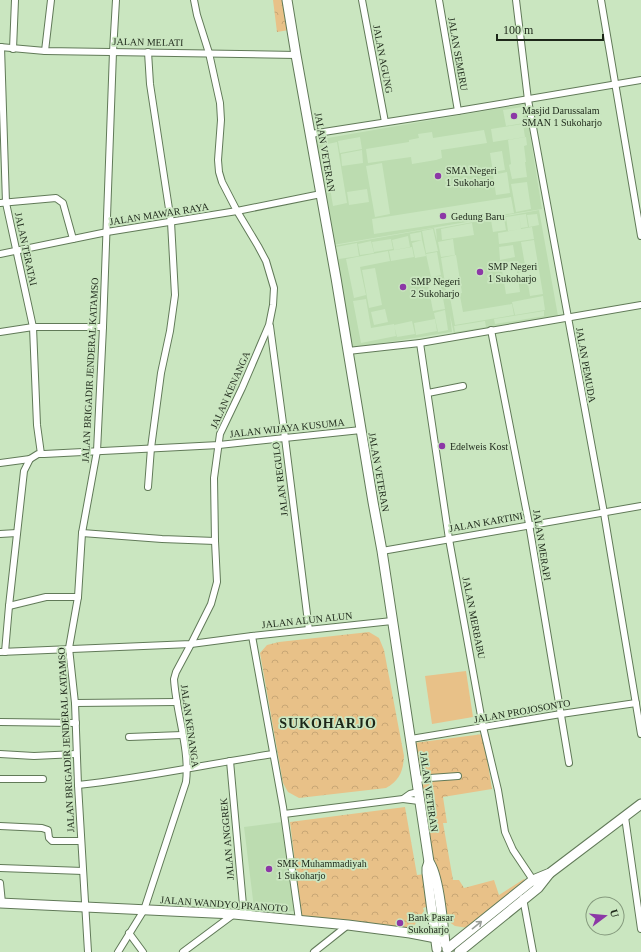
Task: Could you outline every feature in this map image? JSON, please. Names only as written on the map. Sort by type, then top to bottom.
[{"type":"main road","name":"JALAN VETERAN","points":[[287,0],[322,194],[382,551],[429,862],[427,873],[443,950]]},
{"type":"main road","points":[[459,952],[524,899],[536,884],[641,804]]},
{"type":"main road","points":[[443,950],[522,889],[536,884]]},
{"type":"main road","name":"JALAN WANDYO PRANOTO","points":[[1,903],[234,914],[348,925],[440,938]]},
{"type":"street","points":[[13,49],[15,0]]},
{"type":"street","points":[[45,51],[51,0]]},
{"type":"street","name":"JALAN BRIGADIR JENDERAL KATAMSO","points":[[88,952],[76,754],[75,704],[70,648],[78,597],[82,533],[97,451],[104,327],[116,0]]},
{"type":"street","name":"JALAN KENANGA","points":[[118,952],[144,910],[186,782],[187,768],[174,679],[176,672],[192,644],[211,604],[217,582],[214,478],[220,434],[270,325],[273,305],[274,288],[270,273],[258,246],[237,211],[218,172],[221,120],[220,103],[210,53],[197,16],[194,0]]},
{"type":"street","name":"JALAN AGUNG","points":[[362,0],[385,122]]},
{"type":"street","name":"JALAN SEMERU","points":[[439,0],[458,112]]},
{"type":"street","name":"JALAN PEMUDA","points":[[516,0],[528,100],[604,513],[641,734]]},
{"type":"street","points":[[601,0],[641,236]]},
{"type":"street","name":"JALAN MELATI","points":[[1,47],[45,51],[296,55]]},
{"type":"street","name":"JALAN TERATAI","points":[[1,47],[3,203],[16,250],[33,328],[41,454]]},
{"type":"street","points":[[148,52],[150,84],[170,222],[175,295],[170,331],[161,373],[151,448],[148,487]]},
{"type":"street","points":[[311,134],[458,112],[641,80]]},
{"type":"street","name":"JALAN MAWAR RAYA","points":[[0,254],[107,232],[237,211],[322,194]]},
{"type":"street","points":[[3,203],[56,198],[60,200],[63,203],[74,239]]},
{"type":"street","points":[[348,351],[420,343],[641,305]]},
{"type":"street","name":"JALAN REGULO","points":[[270,325],[309,630]]},
{"type":"street","points":[[0,332],[33,328],[104,327]]},
{"type":"street","name":"JALAN MERAPI","points":[[491,330],[529,524],[569,763]]},
{"type":"street","name":"JALAN MERBABU","points":[[420,343],[449,538],[505,832],[513,850],[536,884]]},
{"type":"street","points":[[428,393],[463,386]]},
{"type":"street","name":"JALAN WIJAYA KUSUMA","points":[[0,463],[30,459],[41,454],[219,445],[361,430]]},
{"type":"street","points":[[30,459],[24,471],[3,652],[192,644],[252,636]]},
{"type":"street","name":"JALAN KARTINI","points":[[382,551],[529,524],[641,506]]},
{"type":"street","points":[[0,534],[18,533]]},
{"type":"street","points":[[82,533],[215,541]]},
{"type":"street","points":[[9,606],[46,597],[78,597]]},
{"type":"street","name":"JALAN ALUN ALUN","points":[[299,920],[284,814],[252,636],[392,621]]},
{"type":"street","points":[[75,704],[177,702]]},
{"type":"street","name":"JALAN PROJOSONTO","points":[[411,739],[636,703]]},
{"type":"street","points":[[0,722],[76,723]]},
{"type":"street","points":[[130,737],[182,735]]},
{"type":"street","points":[[0,754],[34,756],[76,754]]},
{"type":"street","points":[[78,785],[132,779],[187,768],[273,754]]},
{"type":"street","name":"JALAN ANGGREK","points":[[230,761],[244,916]]},
{"type":"street","points":[[416,779],[458,776]]},
{"type":"street","points":[[0,779],[43,779]]},
{"type":"street","points":[[284,814],[419,797]]},
{"type":"street","points":[[625,817],[641,928]]},
{"type":"street","points":[[0,826],[42,828],[48,830],[49,838],[52,841],[81,841]]},
{"type":"street","points":[[0,868],[83,871]]},
{"type":"street","points":[[0,883],[1,903]]},
{"type":"street","points":[[522,889],[533,952]]},
{"type":"street","points":[[183,952],[234,914]]},
{"type":"street","points":[[314,952],[348,925]]},
{"type":"street","points":[[129,933],[143,952]]},
{"type":"shaded area","name":"SMA Negeri 1 Sukoharjo","points":[[525,104],[542,209],[333,245],[316,140]],"holes":[[[522,107],[524,123],[506,126],[503,110]],[[523,124],[525,137],[493,142],[491,129]],[[484,130],[487,143],[441,150],[442,158],[436,160],[412,164],[411,157],[368,163],[366,149],[409,142],[409,140],[419,138],[418,134],[432,132],[433,138]],[[360,137],[362,149],[340,153],[338,141]],[[526,137],[527,145],[524,146],[527,177],[512,179],[509,165],[511,164],[508,140]],[[337,142],[347,203],[333,206],[323,145]],[[362,150],[363,163],[342,166],[341,154]],[[502,151],[505,170],[493,172],[490,153]],[[382,163],[390,214],[375,217],[366,166]],[[507,172],[510,193],[496,195],[493,175]],[[527,182],[531,209],[516,212],[511,184]],[[367,189],[369,202],[349,205],[347,192]],[[511,197],[514,213],[374,234],[372,219]]]},
{"type":"shaded area","points":[[539,210],[558,316],[454,334],[450,315],[452,332],[351,348],[333,246],[434,228],[437,241],[436,229]],"holes":[[[526,214],[528,227],[521,228],[519,215]],[[537,214],[539,225],[529,227],[527,215]],[[519,215],[521,229],[532,227],[534,239],[499,244],[498,233],[508,231],[506,217]],[[504,218],[506,230],[493,232],[491,220]],[[472,223],[474,235],[442,240],[441,229]],[[433,229],[438,251],[426,253],[422,231]],[[421,232],[422,240],[411,241],[410,234]],[[408,236],[410,247],[394,250],[392,240]],[[391,239],[393,249],[374,252],[372,242]],[[453,239],[455,255],[441,257],[438,242]],[[422,240],[426,256],[415,258],[412,243]],[[534,240],[543,294],[530,296],[527,277],[518,278],[520,292],[506,294],[501,264],[515,261],[517,273],[526,271],[521,242]],[[371,241],[374,253],[360,255],[358,244]],[[357,243],[359,256],[339,259],[336,247]],[[513,245],[515,257],[500,260],[499,247]],[[412,247],[414,257],[391,261],[389,251]],[[388,251],[390,261],[360,267],[366,295],[354,298],[346,259]],[[437,252],[441,275],[431,277],[426,254]],[[456,255],[462,293],[447,296],[441,258]],[[375,268],[382,305],[369,308],[362,270]],[[439,277],[445,309],[433,311],[427,279]],[[460,296],[463,312],[512,304],[514,315],[455,325],[450,297]],[[543,296],[545,310],[515,315],[512,302]],[[366,299],[371,328],[412,321],[415,334],[397,337],[394,327],[396,336],[361,343],[353,301]],[[385,309],[388,322],[374,325],[371,312]],[[445,310],[448,330],[438,332],[434,313]],[[544,311],[544,316],[495,324],[494,319]],[[435,319],[437,331],[416,335],[414,323]],[[485,321],[486,327],[455,332],[454,326]]]},
{"type":"shaded area","name":"SMK Muhammadiyah 1 Sukoharjo","points":[[282,822],[294,911],[255,916],[244,827]]},
{"type":"green space","points":[[273,0],[284,0],[289,30],[277,32]]},
{"type":"green space","points":[[369,632],[379,638],[384,650],[404,756],[402,771],[395,782],[386,788],[299,798],[288,792],[283,783],[260,653],[267,645],[279,642]]},
{"type":"green space","points":[[466,671],[473,717],[432,724],[425,676]]},
{"type":"green space","points":[[483,734],[492,789],[443,797],[447,823],[443,823],[453,880],[459,880],[464,888],[494,880],[499,895],[524,879],[530,886],[468,928],[455,926],[436,913],[414,743]]},
{"type":"green space","points":[[405,807],[417,875],[425,874],[429,906],[423,908],[424,911],[411,930],[302,921],[290,822]]},
{"type":"place","name":"Masjid Darussalam SMAN 1 Sukoharjo","points":[[514,116]]},
{"type":"place","name":"SMA Negeri 1 Sukoharjo","points":[[438,176]]},
{"type":"place","name":"Gedung Baru","points":[[443,216]]},
{"type":"place","name":"SMP Negeri 1 Sukoharjo","points":[[480,272]]},
{"type":"place","name":"SMP Negeri 2 Sukoharjo","points":[[403,287]]},
{"type":"place","name":"Edelweis Kost","points":[[442,446]]},
{"type":"place","name":"SMK Muhammadiyah 1 Sukoharjo","points":[[269,869]]},
{"type":"place","name":"Bank Pasar Sukoharjo","points":[[400,923]]},
{"type":"district","name":"SUKOHARJO","points":[[328,723]]}]
